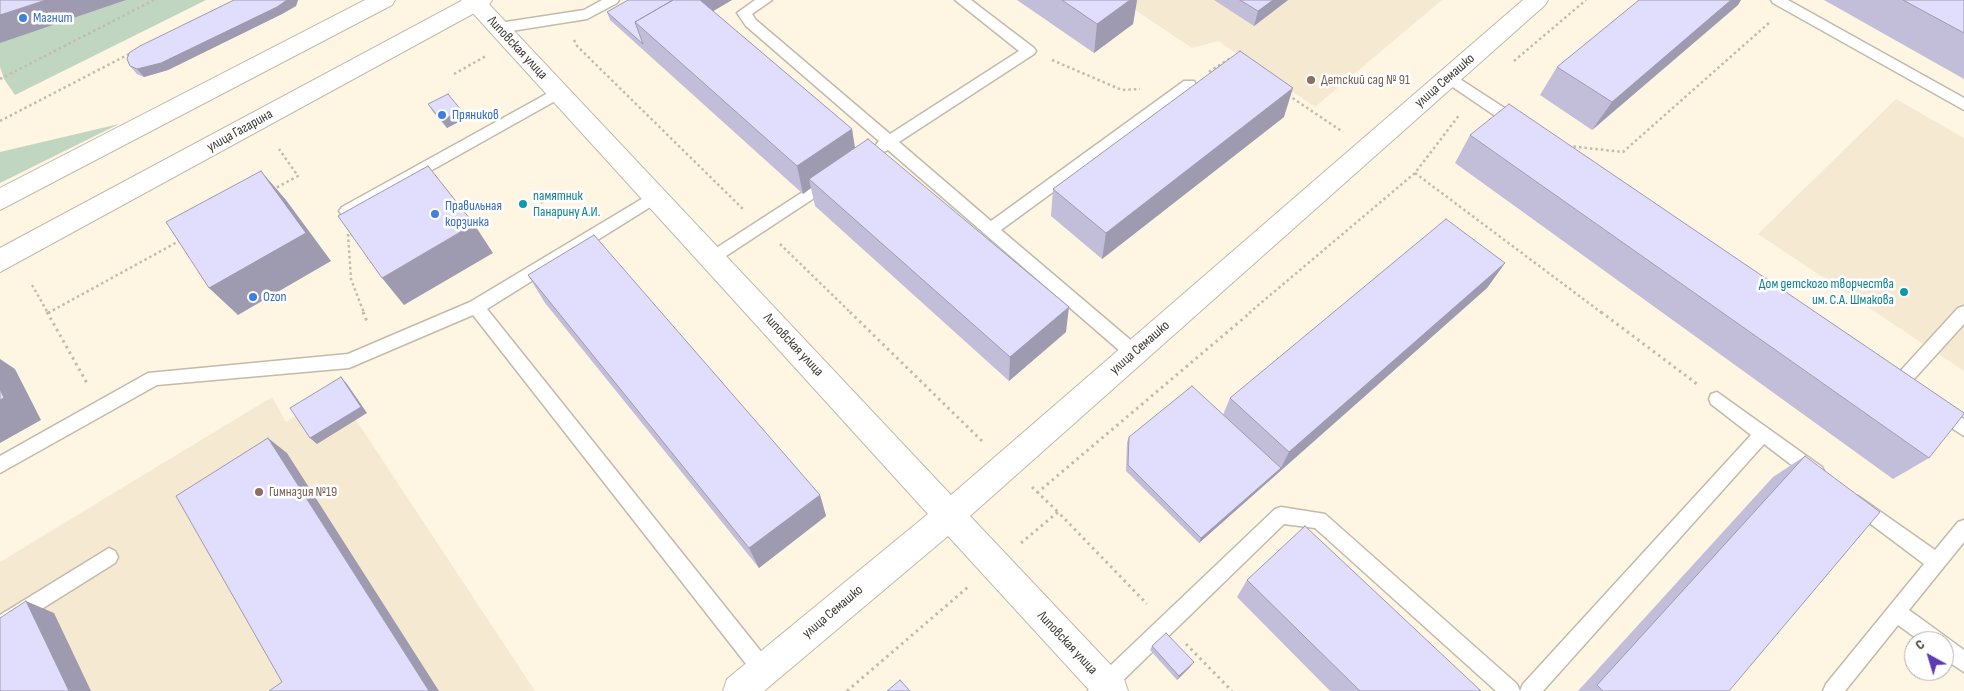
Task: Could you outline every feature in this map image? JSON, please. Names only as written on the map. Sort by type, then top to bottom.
[{"type":"street","points":[[0,200],[384,0]]},
{"type":"street","name":"улица Семашко","points":[[739,691],[950,515],[1537,0]]},
{"type":"street","name":"Липовская улица","points":[[476,1],[950,515],[1105,689]]},
{"type":"street","name":"улица Гагарина","points":[[0,261],[476,1]]},
{"type":"lane","points":[[499,28],[587,14],[612,0]]},
{"type":"lane","points":[[765,0],[744,13],[751,23],[1134,353]]},
{"type":"lane","points":[[866,157],[1029,51],[962,0]]},
{"type":"lane","points":[[1783,3],[1964,105]]},
{"type":"lane","points":[[1449,77],[1548,144]]},
{"type":"lane","points":[[991,229],[1189,85]]},
{"type":"lane","points":[[347,211],[559,92]]},
{"type":"lane","points":[[712,258],[841,173]]},
{"type":"lane","points":[[0,465],[154,378],[349,361],[476,307],[655,197]]},
{"type":"lane","points":[[476,307],[764,670]]},
{"type":"lane","points":[[1899,384],[1964,313]]},
{"type":"lane","points":[[1883,373],[1964,428]]},
{"type":"lane","points":[[1717,399],[1826,480]]},
{"type":"lane","points":[[1530,691],[1764,434]]},
{"type":"lane","points":[[1842,492],[1936,562]]},
{"type":"lane","points":[[1105,689],[1280,515],[1318,520],[1510,691]]},
{"type":"lane","points":[[1833,691],[1964,528]]},
{"type":"lane","points":[[0,626],[109,557]]},
{"type":"lane","points":[[1896,612],[1922,631]]},
{"type":"path","points":[[0,79],[154,0]]},
{"type":"path","points":[[1038,493],[1415,173],[1475,95],[1586,0]]},
{"type":"path","points":[[1548,144],[1623,152],[1783,3]]},
{"type":"path","points":[[564,18],[577,46],[1007,465],[1058,512]]},
{"type":"path","points":[[0,121],[139,49]]},
{"type":"path","points":[[454,74],[490,54]]},
{"type":"path","points":[[263,194],[298,176],[279,149]]},
{"type":"path","points":[[1415,173],[1717,399]]},
{"type":"path","points":[[542,203],[565,190]]},
{"type":"path","points":[[347,211],[351,279],[372,332],[349,361]]},
{"type":"path","points":[[48,313],[186,237]]},
{"type":"path","points":[[32,284],[101,408]]},
{"type":"shaded area","name":"Детский сад № 91","points":[[1120,0],[1442,0],[1315,107],[1218,41],[1192,48]]},
{"type":"shaded area","name":"Дом детского творчества им. С.А. Шмакова","points":[[1896,99],[1964,138],[1964,371],[1758,234]]},
{"type":"shaded area","name":"Гимназия №19","points":[[347,384],[367,413],[356,420],[535,691],[0,691],[0,562],[272,397],[286,422]]},
{"type":"green space","points":[[107,0],[206,0],[15,95],[4,79],[0,67],[0,41]]},
{"type":"green space","points":[[119,124],[0,183],[0,152]]},
{"type":"building","points":[[0,0],[46,0],[0,15]]},
{"type":"building","points":[[234,0],[287,0],[277,7],[161,63],[137,69],[130,66],[127,59],[129,53],[140,46]]},
{"type":"building","points":[[628,0],[673,0],[635,22],[643,44],[607,12]]},
{"type":"building","points":[[673,0],[700,0],[852,129],[797,166],[635,22]]},
{"type":"building","points":[[1062,0],[1130,0],[1097,24]]},
{"type":"building","points":[[1240,0],[1273,0],[1258,11]]},
{"type":"building","points":[[1639,0],[1731,0],[1612,102],[1557,67]]},
{"type":"building","points":[[1903,0],[1964,0],[1964,33]]},
{"type":"building","points":[[1240,51],[1293,88],[1106,233],[1053,189]]},
{"type":"building","points":[[448,94],[461,110],[442,121],[428,104]]},
{"type":"building","points":[[1509,104],[1964,414],[1929,458],[1470,135]]},
{"type":"building","points":[[868,139],[1069,307],[1010,357],[809,179]]},
{"type":"building","points":[[428,166],[474,224],[382,278],[338,216]]},
{"type":"building","points":[[261,171],[306,233],[209,288],[166,222]]},
{"type":"building","points":[[1446,219],[1505,263],[1289,452],[1230,398]]},
{"type":"building","points":[[594,235],[820,495],[749,548],[528,275]]},
{"type":"building","points":[[341,377],[361,407],[310,438],[290,408]]},
{"type":"building","points":[[1192,386],[1281,468],[1201,538],[1128,465],[1129,437]]},
{"type":"building","points":[[0,389],[4,398],[0,400]]},
{"type":"building","points":[[268,438],[429,691],[269,691],[282,682],[176,496]]},
{"type":"building","points":[[1805,456],[1880,512],[1729,691],[1603,691],[1597,685]]},
{"type":"building","points":[[1305,526],[1481,691],[1360,691],[1247,580]]},
{"type":"building","points":[[26,601],[69,691],[0,691],[0,618]]},
{"type":"building","points":[[1166,633],[1194,662],[1179,676],[1152,646]]},
{"type":"building","points":[[900,680],[910,691],[887,691]]},
{"type":"place","name":"Магнит","points":[[23,18]]},
{"type":"place","name":"Детский сад № 91","points":[[1311,80]]},
{"type":"place","name":"Пряников","points":[[442,115]]},
{"type":"place","name":"памятник Панарину А.И.","points":[[523,204]]},
{"type":"place","name":"Правильная корзинка","points":[[435,214]]},
{"type":"place","name":"Дом детского творчества им. С.А. Шмакова","points":[[1904,292]]},
{"type":"place","name":"Ozon","points":[[253,297]]},
{"type":"place","name":"Гимназия №19","points":[[259,492]]}]
